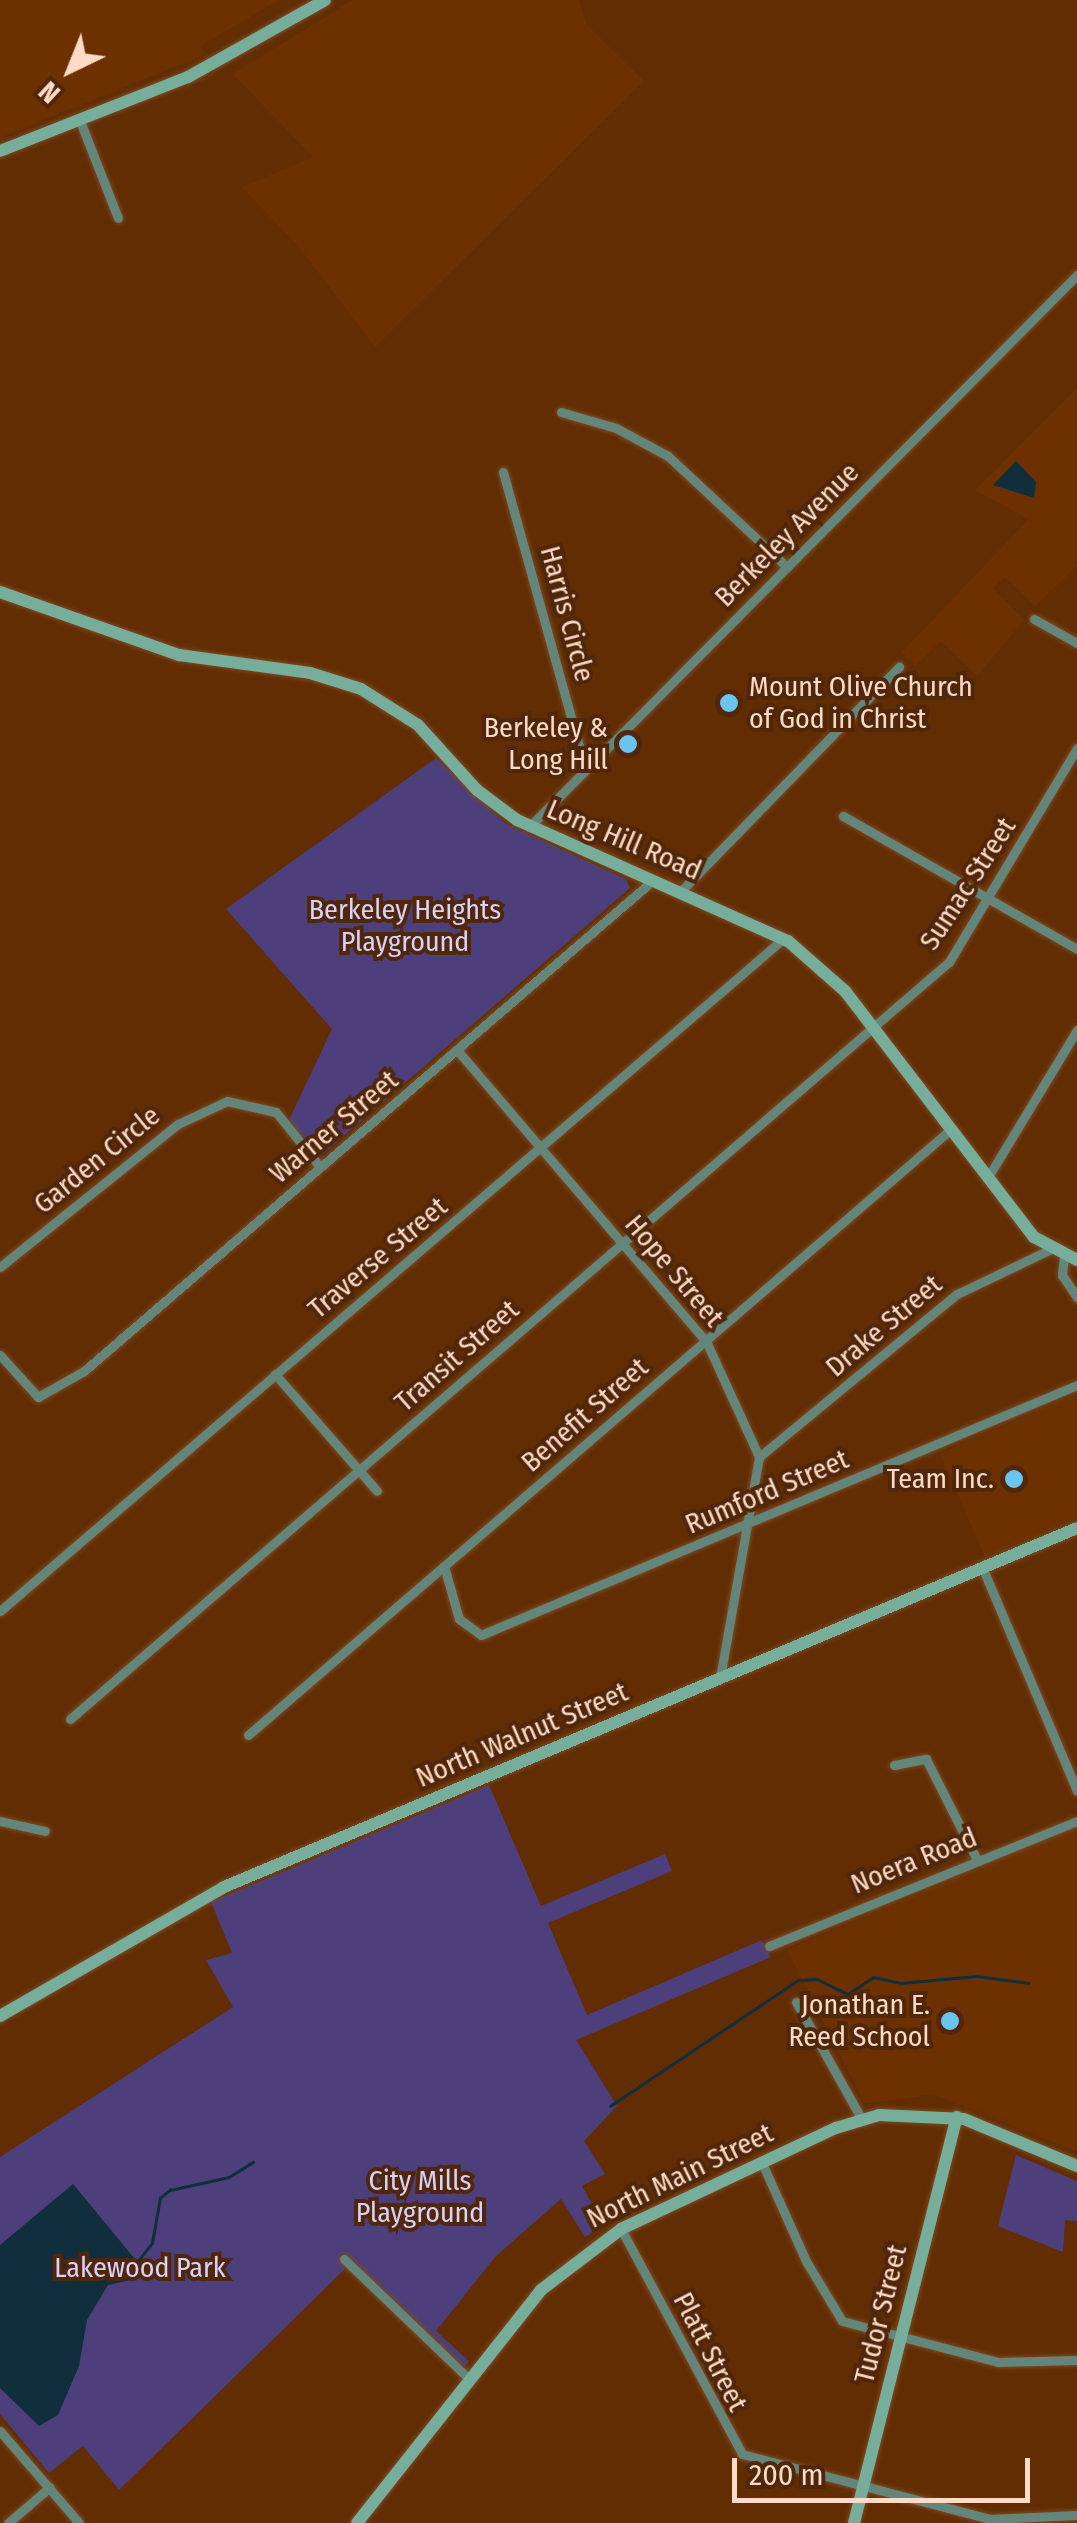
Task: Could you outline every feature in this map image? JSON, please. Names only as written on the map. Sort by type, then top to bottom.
[{"type":"main road","points":[[0,151],[211,66],[325,0]]},
{"type":"main road","name":"Long Hill Road","points":[[0,592],[166,651],[310,673],[361,689],[407,716],[477,790],[529,827],[784,938],[824,968],[1049,1250],[1070,1258]]},
{"type":"main road","name":"North Walnut Street","points":[[0,2016],[202,1897],[1077,1528]]},
{"type":"main road","name":"North Main Street","points":[[357,2523],[551,2280],[621,2229],[861,2118],[906,2112],[957,2117],[1077,2166]]},
{"type":"main road","name":"Tudor Street","points":[[854,2523],[957,2117]]},
{"type":"street","points":[[80,121],[118,218]]},
{"type":"street","name":"Berkeley Avenue","points":[[529,827],[1077,275]]},
{"type":"street","points":[[561,412],[616,428],[668,456],[787,566]]},
{"type":"street","name":"Harris Circle","points":[[503,472],[585,768]]},
{"type":"street","points":[[1034,619],[1077,643]]},
{"type":"street","points":[[681,891],[899,667]]},
{"type":"street","name":"Sumac Street","points":[[874,1028],[949,962],[990,900],[1077,748]]},
{"type":"street","points":[[843,816],[1077,950]]},
{"type":"street","name":"Warner Street","points":[[0,1354],[38,1397],[84,1371],[652,880]]},
{"type":"street","name":"Traverse Street","points":[[0,1611],[784,938]]},
{"type":"street","name":"Transit Street","points":[[70,1719],[874,1028]]},
{"type":"street","points":[[988,1178],[1077,1030]]},
{"type":"street","name":"Hope Street","points":[[458,1050],[706,1341],[759,1457]]},
{"type":"street","name":"Garden Circle","points":[[0,1267],[178,1124],[228,1101],[276,1112],[320,1168]]},
{"type":"street","name":"Benefit Street","points":[[248,1735],[951,1129]]},
{"type":"street","name":"Drake Street","points":[[759,1457],[957,1294],[1049,1250]]},
{"type":"street","points":[[1070,1258],[1062,1275],[1077,1297]]},
{"type":"street","points":[[275,1374],[376,1491]]},
{"type":"street","name":"Rumford Street","points":[[444,1566],[458,1619],[473,1635],[1077,1385]]},
{"type":"street","points":[[720,1679],[759,1457]]},
{"type":"street","points":[[982,1568],[1077,1791]]},
{"type":"street","points":[[894,1765],[923,1757],[976,1858]]},
{"type":"street","points":[[0,1813],[0,1821],[45,1831]]},
{"type":"street","name":"Noera Road","points":[[770,1946],[976,1858],[1077,1822]]},
{"type":"street","points":[[796,2002],[861,2118]]},
{"type":"street","points":[[762,2163],[837,2316],[901,2338],[1007,2363],[1077,2360]]},
{"type":"street","name":"Platt Street","points":[[621,2229],[738,2451],[968,2519],[1077,2515]]},
{"type":"street","points":[[344,2259],[470,2380]]},
{"type":"street","points":[[0,2431],[79,2523]]},
{"type":"street","points":[[8,2523],[50,2487]]},
{"type":"shaded area","points":[[0,0],[279,0],[200,46],[206,54],[0,138]]},
{"type":"shaded area","points":[[353,0],[579,0],[586,24],[644,81],[375,347],[299,247],[242,187],[313,157],[233,74]]},
{"type":"shaded area","points":[[1077,388],[1077,566],[1035,606],[1005,577],[993,588],[1024,620],[977,676],[941,641],[915,666],[902,652],[1029,519],[975,490]]},
{"type":"shaded area","name":"Team Inc.","points":[[1077,1394],[1077,1518],[985,1557],[940,1453]]},
{"type":"shaded area","name":"Jonathan E. Reed School","points":[[1077,1827],[1077,2152],[934,2094],[865,2104],[787,1950]]},
{"type":"green space","name":"Berkeley Heights Playground","points":[[436,758],[505,823],[626,879],[630,888],[316,1160],[286,1126],[332,1029],[226,909]]},
{"type":"green space","name":"Lakewood Park","points":[[489,1785],[541,1906],[665,1854],[672,1871],[548,1923],[587,2015],[762,1940],[771,1957],[576,2040],[617,2106],[584,2141],[605,2174],[582,2186],[604,2225],[585,2237],[561,2199],[495,2257],[436,2331],[469,2361],[464,2367],[353,2261],[119,2490],[83,2446],[49,2473],[0,2414],[0,2157],[233,2007],[206,1960],[232,1953],[211,1902]]},
{"type":"green space","points":[[1016,2155],[1077,2181],[1077,2221],[1065,2220],[1063,2252],[998,2226]]},
{"type":"water","points":[[1016,461],[1036,482],[1034,498],[993,485]]},
{"type":"water","points":[[73,2184],[149,2276],[108,2285],[87,2320],[79,2366],[58,2415],[39,2426],[0,2388],[0,2245]]},
{"type":"waterway","points":[[610,2106],[798,1980],[817,1979],[848,1994],[873,1977],[901,1983],[977,1976],[1029,1983]]},
{"type":"waterway","points":[[138,2261],[152,2243],[160,2198],[170,2190],[229,2177],[253,2162]]},
{"type":"place","name":"Mount Olive Church of God in Christ","points":[[729,703]]},
{"type":"place","name":"Berkeley & Long Hill","points":[[628,744]]},
{"type":"place","name":"Team Inc.","points":[[1014,1479]]},
{"type":"place","name":"Jonathan E. Reed School","points":[[950,2021]]},
{"type":"park label","name":"City Mills Playground","points":[[420,2197]]}]
